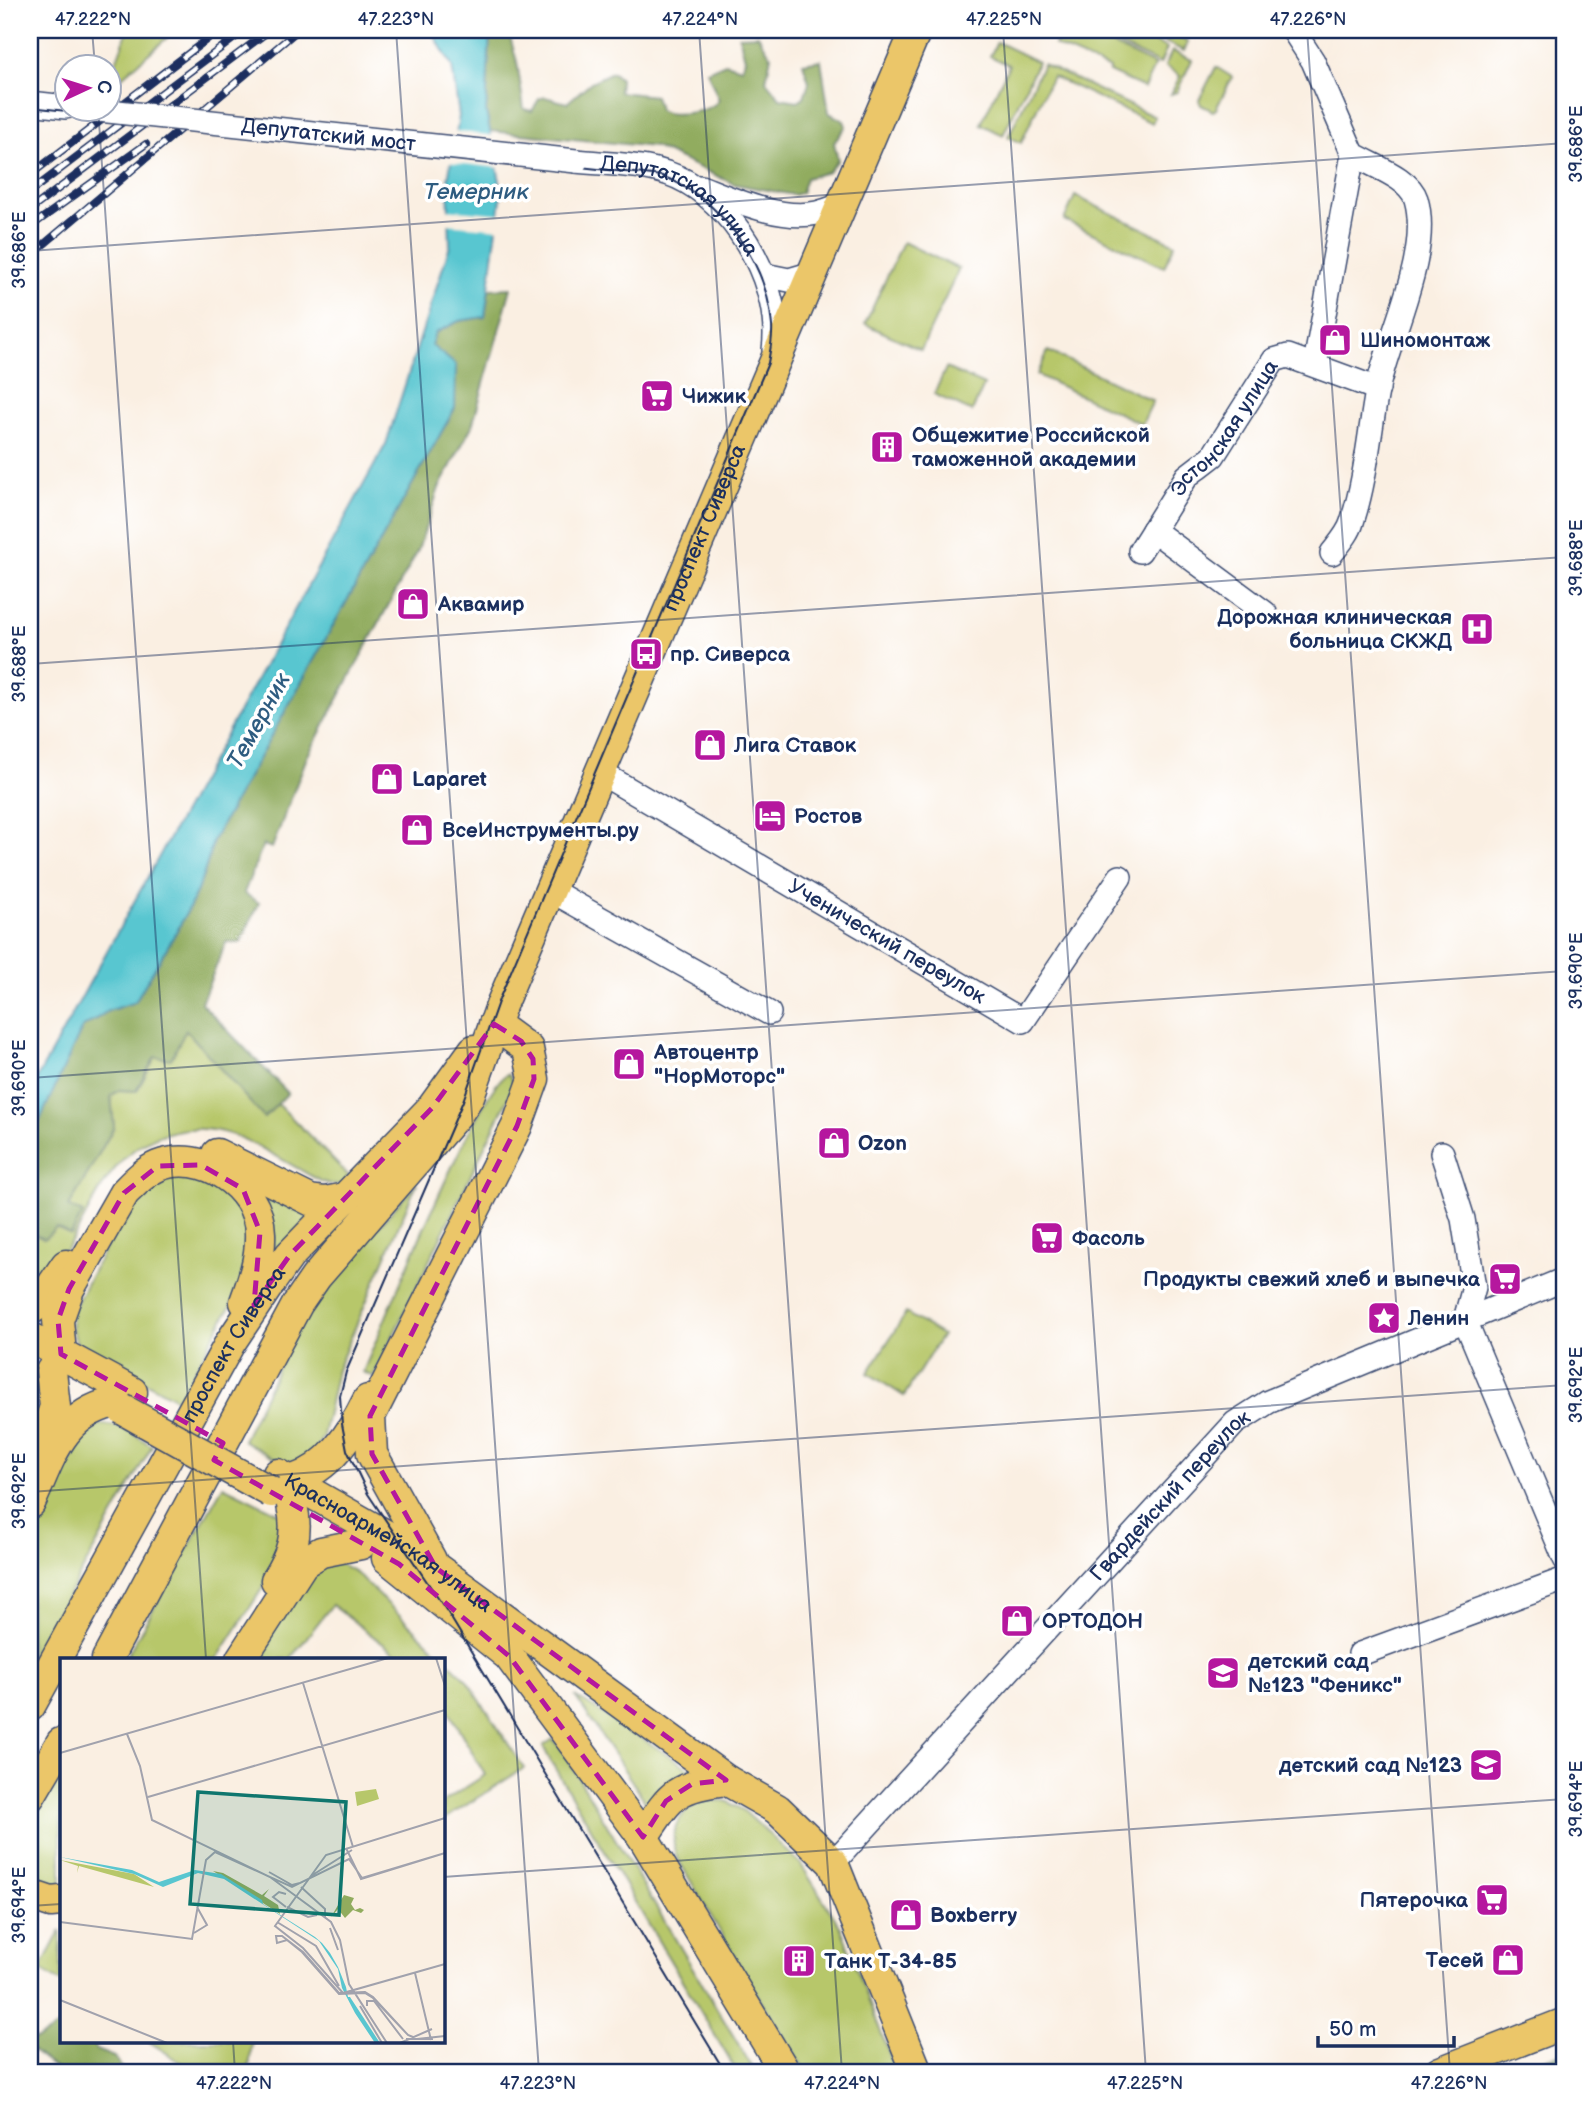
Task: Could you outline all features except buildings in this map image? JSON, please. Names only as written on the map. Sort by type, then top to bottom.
[{"type":"main road","name":"проспект Сиверса","points":[[108,1658],[298,1303],[316,1277],[458,1113],[469,1096],[494,1024],[550,890],[916,30]]},
{"type":"main road","name":"проспект Сиверса","points":[[31,1704],[230,1343],[290,1255],[432,1108],[494,1024]]},
{"type":"main road","points":[[436,1567],[372,1454],[370,1416],[477,1209],[517,1126],[534,1079],[533,1059],[521,1041],[494,1024]]},
{"type":"main road","points":[[227,1658],[288,1560],[296,1533],[283,1488],[309,1475],[325,1463],[351,1431],[510,1123],[525,1102]]},
{"type":"main road","points":[[30,1310],[40,1303],[56,1283],[109,1189],[125,1172],[155,1153],[185,1148],[206,1149],[240,1163],[310,1200],[325,1202],[346,1198]]},
{"type":"main road","points":[[30,1470],[49,1429],[55,1407],[47,1361],[69,1289],[124,1193],[135,1181],[158,1166],[185,1161],[229,1177],[243,1189],[253,1208],[261,1231],[258,1265],[230,1343]]},
{"type":"main road","name":"Красноармейская улица","points":[[30,1337],[47,1361],[283,1488],[410,1549],[726,1780],[777,1808],[832,1863]]},
{"type":"main road","points":[[30,1503],[63,1434],[88,1410],[122,1401]]},
{"type":"main road","name":"Красноармейская улица","points":[[283,1488],[361,1544],[399,1564],[509,1656],[643,1837],[785,2072]]},
{"type":"main road","points":[[242,1658],[303,1563],[321,1552],[361,1544]]},
{"type":"main road","points":[[30,1796],[60,1745]]},
{"type":"main road","points":[[643,1837],[666,1801],[692,1784],[726,1780]]},
{"type":"main road","points":[[832,1863],[916,2072]]},
{"type":"main road","points":[[30,1895],[51,1902],[60,1901]]},
{"type":"main road","points":[[30,1912],[60,1915]]},
{"type":"main road","points":[[1440,2072],[1565,2023]]},
{"type":"street","points":[[1293,30],[1313,61],[1353,154],[1406,181],[1416,197],[1419,216],[1415,260],[1378,389],[1371,437],[1351,526],[1332,553]]},
{"type":"street","points":[[30,103],[52,105]]},
{"type":"street","name":"Депутатский мост","points":[[122,112],[576,161]]},
{"type":"street","name":"Эстонская улица","points":[[1315,364],[1353,154]]},
{"type":"street","name":"Депутатская улица","points":[[576,161],[645,168],[688,182],[731,220],[764,275],[777,327],[772,364]]},
{"type":"street","points":[[688,182],[770,210],[817,213],[843,204]]},
{"type":"street","name":"Депутатская улица","points":[[764,275],[789,280],[813,273]]},
{"type":"street","name":"Эстонская улица","points":[[1140,551],[1187,476],[1213,457],[1274,360],[1288,356],[1378,389]]},
{"type":"street","points":[[1153,530],[1265,613]]},
{"type":"street","name":"Ученический переулок","points":[[601,773],[1023,1021],[1120,877]]},
{"type":"street","points":[[550,890],[769,1013]]},
{"type":"street","points":[[1442,1153],[1463,1219],[1474,1287],[1465,1320],[1565,1559]]},
{"type":"street","name":"Гвардейский переулок","points":[[832,1863],[1235,1423],[1268,1402],[1565,1279]]},
{"type":"street","points":[[1360,1654],[1565,1579]]},
{"type":"highlighted area","points":[[494,1024],[521,1041],[533,1059],[534,1079],[517,1126],[370,1416],[372,1454],[436,1568],[726,1780],[692,1784],[666,1801],[643,1837],[509,1656],[399,1564],[214,1460],[223,1443],[61,1354],[58,1320],[69,1289],[124,1193],[158,1166],[201,1165],[243,1189],[260,1232],[254,1305],[290,1255],[432,1108]]},
{"type":"green space","points":[[128,30],[176,30],[122,77],[122,52],[120,52]]},
{"type":"green space","points":[[490,30],[508,30],[517,62],[524,109],[532,111],[539,99],[545,97],[567,103],[591,82],[612,72],[620,79],[619,92],[655,96],[659,110],[673,114],[700,111],[719,100],[707,71],[725,63],[742,68],[745,59],[739,36],[758,35],[771,56],[766,81],[780,98],[798,101],[804,97],[809,82],[803,63],[821,60],[829,113],[844,121],[846,126],[834,143],[838,160],[828,172],[806,178],[801,193],[794,195],[734,184],[655,147],[490,131],[486,112]]},
{"type":"green space","points":[[1061,30],[1081,30],[1155,65],[1144,88],[1109,72],[1110,69],[1054,45]]},
{"type":"green space","points":[[1087,30],[1119,30],[1113,42]]},
{"type":"green space","points":[[1127,30],[1167,48],[1160,64],[1119,45]]},
{"type":"green space","points":[[1139,30],[1163,30],[1188,42],[1184,51]]},
{"type":"green space","points":[[997,42],[1038,62],[1003,135],[981,124],[1009,65],[990,56]]},
{"type":"green space","points":[[1172,51],[1192,60],[1177,92],[1171,94],[1180,76],[1165,66]]},
{"type":"green space","points":[[1043,64],[1155,117],[1152,123],[1052,76],[1021,143],[1008,137]]},
{"type":"green space","points":[[1216,67],[1232,77],[1213,111],[1201,105],[1199,100]]},
{"type":"green space","points":[[1075,196],[1175,244],[1164,267],[1064,220]]},
{"type":"green space","points":[[903,242],[959,269],[921,350],[865,324]]},
{"type":"green space","points":[[511,288],[472,426],[439,488],[418,550],[307,757],[272,848],[263,845],[244,893],[259,903],[240,943],[226,942],[201,1003],[288,1093],[264,1118],[186,1030],[171,1059],[155,1057],[136,1091],[119,1090],[111,1096],[114,1127],[69,1207],[83,1213],[71,1235],[56,1228],[44,1239],[30,1232],[30,1142],[52,1088],[82,1028],[108,1011],[135,1002],[191,903],[208,862],[213,840],[455,408],[431,346],[435,333],[459,321],[485,317],[489,289]]},
{"type":"green space","points":[[1048,351],[1153,401],[1142,424],[1037,375]]},
{"type":"green space","points":[[946,368],[984,385],[972,412],[934,394]]},
{"type":"green space","points":[[187,1030],[264,1117],[278,1104],[351,1178],[343,1185],[326,1183],[243,1139],[214,1130],[181,1130],[151,1139],[128,1154],[111,1174],[68,1247],[51,1270],[30,1289],[30,1232],[44,1239],[55,1227],[71,1234],[68,1207],[114,1127],[111,1096],[119,1090],[137,1091],[155,1057]]},
{"type":"green space","points":[[508,1074],[515,1084],[373,1377],[363,1372],[409,1261],[477,1117],[495,1087]]},
{"type":"green space","points":[[176,1171],[227,1186],[250,1231],[239,1291],[178,1400],[78,1345],[72,1330],[71,1313],[131,1199]]},
{"type":"green space","points":[[417,1183],[337,1370],[323,1436],[310,1461],[293,1470],[243,1440],[309,1304]]},
{"type":"green space","points":[[263,1191],[312,1214],[273,1262],[273,1234]]},
{"type":"green space","points":[[906,1313],[942,1335],[904,1396],[868,1373]]},
{"type":"green space","points":[[99,1424],[123,1427],[152,1446],[30,1664],[30,1541],[83,1436]]},
{"type":"green space","points":[[223,1486],[284,1516],[287,1550],[218,1658],[126,1658]]},
{"type":"green space","points":[[339,1563],[354,1571],[466,1679],[524,1768],[444,1819],[444,1801],[485,1775],[444,1703],[444,1658],[402,1658],[332,1605],[291,1658],[253,1658],[315,1567]]},
{"type":"green space","points":[[575,1696],[695,1772],[651,1810]]},
{"type":"green space","points":[[553,1739],[755,2072],[737,2072],[550,1760],[543,1746]]},
{"type":"green space","points":[[60,1774],[60,1892],[30,1888],[30,1828]]},
{"type":"green space","points":[[704,1800],[726,1801],[743,1810],[800,1863],[841,1928],[896,2072],[806,2072],[748,1980],[675,1854],[674,1835],[678,1821],[688,1810]]},
{"type":"green space","points":[[60,1932],[60,1982],[40,1969]]},
{"type":"green space","points":[[60,2025],[60,2042],[94,2042],[96,2050],[114,2057],[125,2072],[60,2072],[30,2049],[30,2040],[38,2039]]},
{"type":"green space","points":[[150,2042],[252,2042],[249,2070],[255,2072],[196,2072]]},
{"type":"green space","points":[[1565,2051],[1565,2072],[1512,2072]]},
{"type":"water","name":"Темерник","points":[[431,30],[490,30],[486,112],[502,191],[485,317],[459,321],[435,333],[431,345],[456,365],[455,408],[213,840],[200,883],[170,943],[135,1002],[108,1011],[82,1028],[30,1142],[30,1091],[386,444],[450,245],[448,179],[459,116],[452,66]]},
{"type":"pier","points":[[453,131],[495,136],[501,168],[447,162]]},
{"type":"pier","points":[[445,209],[503,214],[501,229],[446,224]]},
{"type":"tram line","points":[[30,107],[662,176],[683,186],[721,217],[751,257],[761,279],[769,302],[772,326],[768,363],[498,1002],[463,1101],[346,1372],[340,1396],[347,1450],[368,1494],[448,1613],[725,2072]]},
{"type":"railway","points":[[30,175],[219,30]]},
{"type":"railway","points":[[30,192],[245,30]]},
{"type":"railway","points":[[30,210],[270,30]]},
{"type":"railway","points":[[30,256],[298,30]]},
{"type":"railway","points":[[30,227],[146,144]]},
{"type":"place","name":"Шиномонтаж","points":[[1335,340]]},
{"type":"place","name":"Чижик","points":[[657,396]]},
{"type":"place","name":"Общежитие Российской таможенной академии","points":[[887,447]]},
{"type":"place","name":"Аквамир","points":[[413,604]]},
{"type":"place","name":"Дорожная клиническая больница СКЖД","points":[[1477,629]]},
{"type":"place","name":"пр. Сиверса","points":[[646,654]]},
{"type":"place","name":"Лига Ставок","points":[[710,745]]},
{"type":"place","name":"Laparet","points":[[387,779]]},
{"type":"place","name":"Ростов","points":[[770,816]]},
{"type":"place","name":"ВсеИнструменты.ру","points":[[417,830]]},
{"type":"place","name":"Автоцентр \"НорМоторс\"","points":[[629,1064]]},
{"type":"place","name":"Ozon","points":[[834,1143]]},
{"type":"place","name":"Фасоль","points":[[1047,1238]]},
{"type":"place","name":"Продукты свежий хлеб и выпечка","points":[[1505,1279]]},
{"type":"place","name":"Ленин","points":[[1384,1318]]},
{"type":"place","name":"ОРТОДОН","points":[[1017,1621]]},
{"type":"place","name":"детский сад №123 \"Феникс\"","points":[[1223,1673]]},
{"type":"place","name":"детский сад №123","points":[[1486,1765]]},
{"type":"place","name":"Пятерочка","points":[[1492,1900]]},
{"type":"place","name":"Boxberry","points":[[906,1915]]},
{"type":"place","name":"Тесей","points":[[1508,1960]]},
{"type":"place","name":"Танк Т-34-85","points":[[799,1961]]}]
